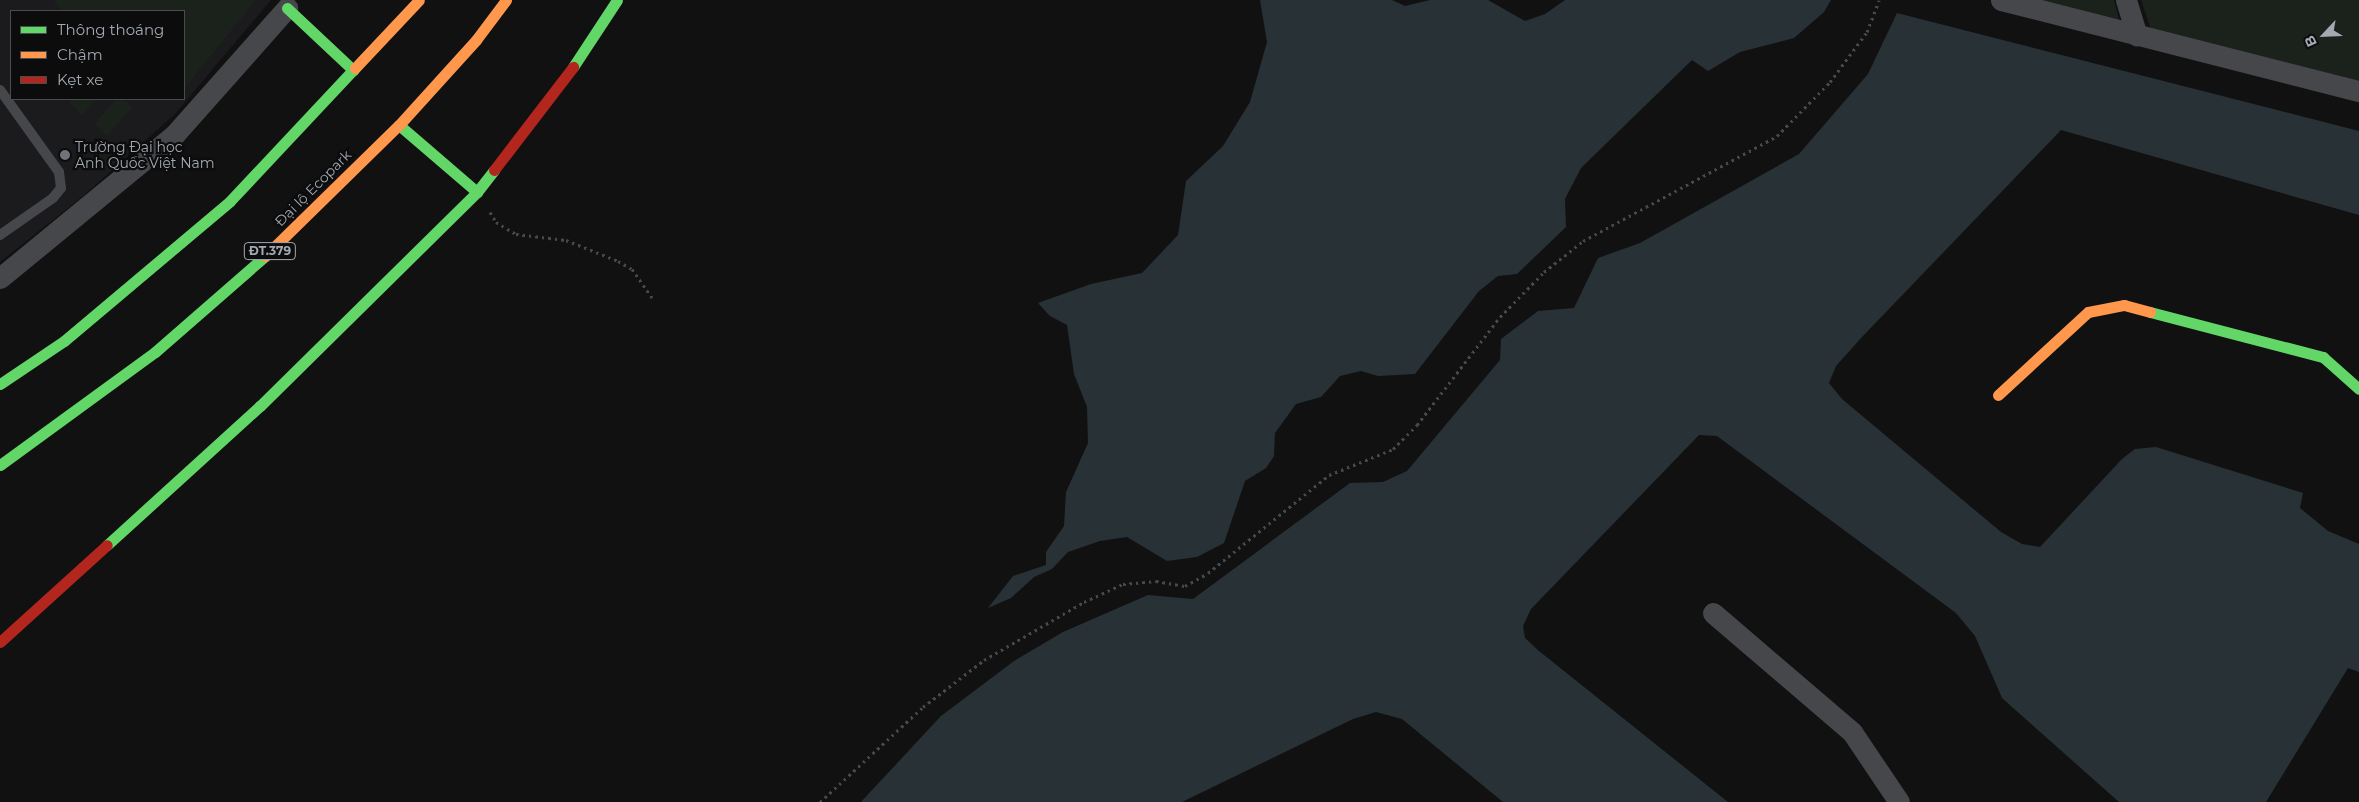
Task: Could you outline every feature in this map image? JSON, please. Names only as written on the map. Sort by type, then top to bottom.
[{"type":"main road","points":[[0,384],[64,341],[230,201],[419,0]]},
{"type":"main road","name":"Đại lộ Ecopark","points":[[0,464],[155,352],[289,235],[398,125],[476,40],[506,0]]},
{"type":"main road","points":[[0,642],[260,406],[477,192],[588,46],[617,0]]},
{"type":"main road","points":[[287,8],[353,70]]},
{"type":"main road","points":[[398,125],[477,192]]},
{"type":"main road","points":[[1998,395],[2088,312],[2124,305],[2323,357],[2359,389]]},
{"type":"street","points":[[2001,0],[2359,91]]},
{"type":"street","points":[[2126,0],[2137,35]]},
{"type":"street","points":[[0,278],[175,134],[287,8]]},
{"type":"street","points":[[1713,613],[1852,732],[1899,802]]},
{"type":"lane","points":[[0,90],[59,172],[61,188],[53,198],[0,235]]},
{"type":"path","points":[[820,802],[924,707],[984,660],[1084,602],[1123,584],[1156,581],[1185,586],[1208,573],[1329,475],[1392,449],[1417,425],[1500,316],[1544,272],[1583,241],[1778,136],[1830,82],[1867,32],[1878,0]]},
{"type":"path","points":[[477,192],[496,222],[516,234],[594,248],[632,269],[652,298]]},
{"type":"shaded area","name":"Trường Đại học Anh Quốc Việt Nam","points":[[0,0],[271,0],[175,114],[83,196],[0,262]]},
{"type":"shaded area","points":[[56,0],[256,0],[185,88],[185,10],[63,10],[54,3]]},
{"type":"shaded area","points":[[1260,0],[1392,0],[1405,6],[1430,0],[1488,0],[1525,21],[1545,14],[1565,0],[1831,0],[1824,12],[1794,38],[1740,52],[1708,71],[1692,60],[1581,168],[1565,199],[1566,227],[1517,274],[1498,276],[1479,291],[1415,374],[1378,376],[1361,371],[1340,376],[1321,397],[1296,404],[1275,433],[1274,456],[1266,468],[1245,481],[1224,543],[1197,557],[1167,561],[1127,537],[1100,541],[1068,552],[1052,569],[1034,577],[1011,598],[988,608],[1013,576],[1046,565],[1046,552],[1064,526],[1066,492],[1088,443],[1087,407],[1074,374],[1067,325],[1050,316],[1038,303],[1091,284],[1142,273],[1178,235],[1186,181],[1223,146],[1250,102],[1267,42]]},
{"type":"shaded area","points":[[2035,0],[2114,0],[2120,23]]},
{"type":"shaded area","points":[[2141,0],[2359,0],[2359,81],[2152,33]]},
{"type":"shaded area","points":[[1897,13],[2359,131],[2359,215],[2061,130],[1862,337],[1836,366],[1829,383],[1842,399],[2001,532],[2022,544],[2040,547],[2122,459],[2135,449],[2156,447],[2303,493],[2300,508],[2328,531],[2359,544],[2359,672],[2348,668],[2266,802],[2119,802],[2002,698],[1975,636],[1956,613],[1717,436],[1699,435],[1531,609],[1523,626],[1525,638],[1539,651],[1728,802],[1503,802],[1402,719],[1376,712],[1353,719],[1182,802],[861,802],[941,716],[1014,661],[1063,632],[1148,595],[1193,599],[1350,483],[1383,482],[1407,471],[1500,360],[1501,339],[1538,311],[1574,308],[1598,258],[1640,243],[1799,154],[1868,74]]},
{"type":"shaded area","points":[[71,100],[95,100],[82,115],[69,103]]},
{"type":"shaded area","points":[[115,100],[124,100],[133,107],[107,136],[94,124]]},
{"type":"traffic: fast","points":[[573,67],[617,0]]},
{"type":"traffic: fast","points":[[287,8],[353,70]]},
{"type":"traffic: fast","points":[[0,384],[64,341],[230,201],[355,68]]},
{"type":"traffic: fast","points":[[399,125],[477,192]]},
{"type":"traffic: fast","points":[[107,545],[260,406],[477,192],[494,170]]},
{"type":"traffic: fast","points":[[0,465],[155,352],[265,256]]},
{"type":"traffic: fast","points":[[2150,312],[2323,357],[2359,389]]},
{"type":"traffic: slow","points":[[355,68],[419,0]]},
{"type":"traffic: slow","points":[[265,256],[399,125],[476,40],[506,0]]},
{"type":"traffic: slow","points":[[1998,395],[2088,312],[2124,305],[2150,312]]},
{"type":"traffic: jam","points":[[494,170],[573,67]]},
{"type":"traffic: jam","points":[[0,642],[107,545]]},
{"type":"place","name":"Trường Đại học Anh Quốc Việt Nam","points":[[65,155]]}]
